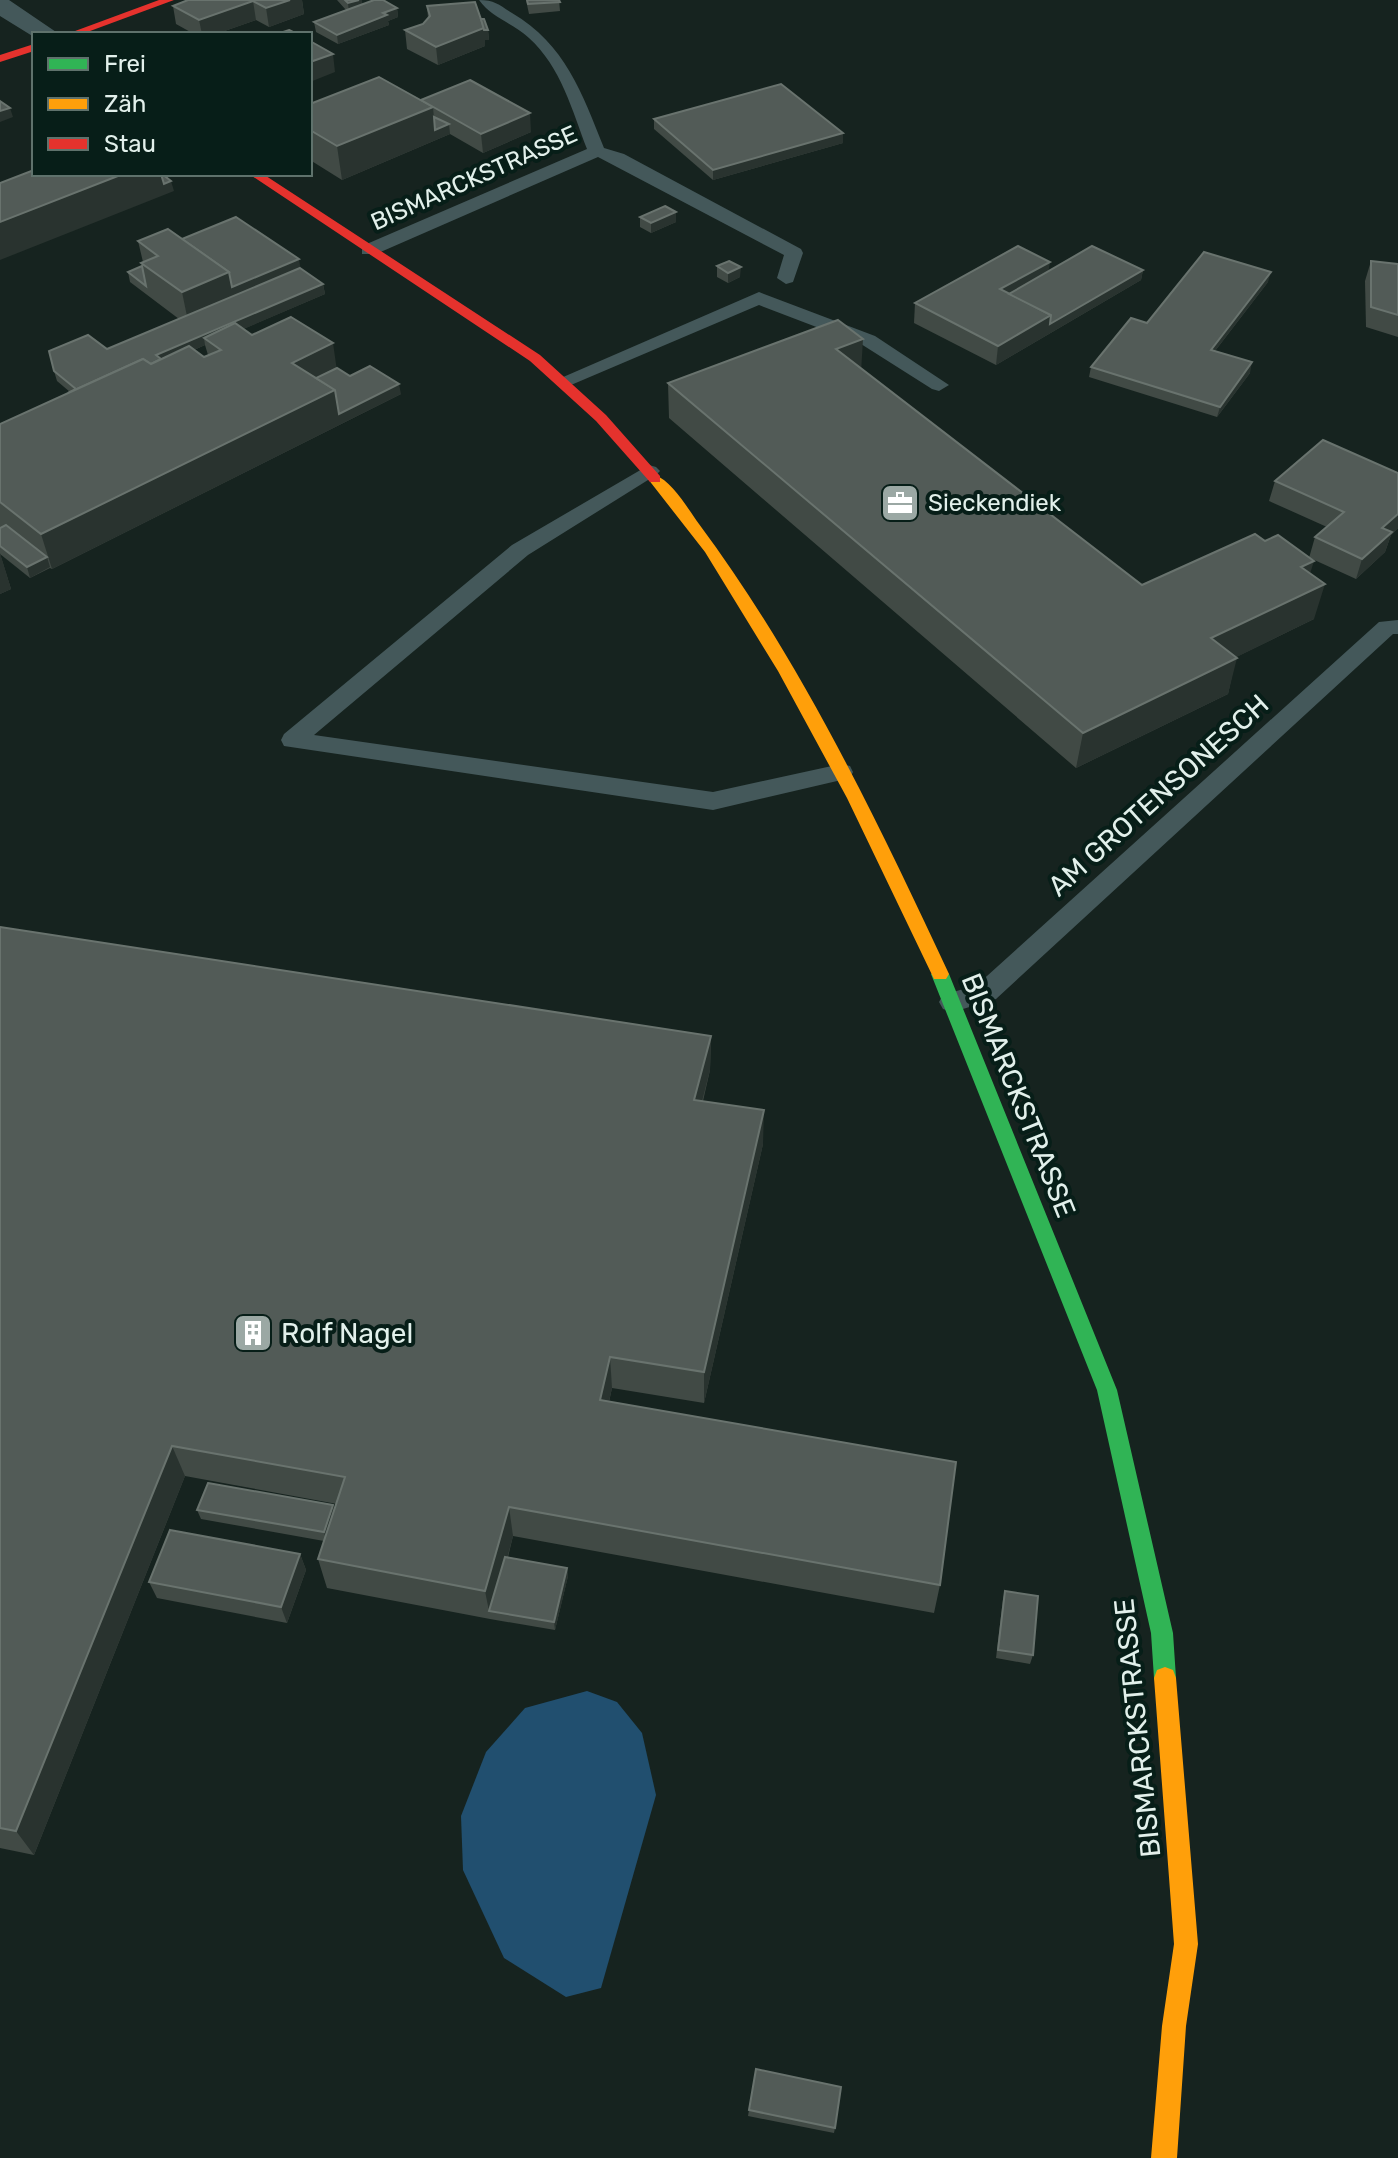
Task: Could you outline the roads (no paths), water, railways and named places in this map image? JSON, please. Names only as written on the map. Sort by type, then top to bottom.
[{"type":"street","points":[[78,32],[169,0]]},
{"type":"street","points":[[0,5],[43,32]]},
{"type":"street","points":[[0,59],[32,48]]},
{"type":"street","name":"BISMARCKSTRASSE","points":[[258,176],[535,358],[564,381],[649,471],[676,502],[723,569],[790,678],[887,857],[953,1002],[1107,1390],[1162,1633],[1186,1944],[1174,2026],[1164,2158]]},
{"type":"lane","name":"BISMARCKSTRASSE","points":[[369,250],[597,151],[559,62],[531,31],[497,13],[487,0]]},
{"type":"lane","points":[[597,151],[618,158],[794,253],[786,278]]},
{"type":"lane","points":[[564,381],[759,298],[868,340],[939,385]]},
{"type":"lane","points":[[649,471],[520,550],[293,740],[713,801],[841,772]]},
{"type":"lane","name":"AM GROTENSONESCH","points":[[953,1002],[986,992],[1387,627],[1398,627]]},
{"type":"water","points":[[587,1691],[617,1702],[642,1733],[656,1795],[601,1988],[566,1997],[504,1958],[463,1870],[461,1816],[486,1752],[525,1708]]},
{"type":"place","name":"Sieckendiek","points":[[900,503]]},
{"type":"place","name":"Rolf Nagel","points":[[253,1333]]}]
